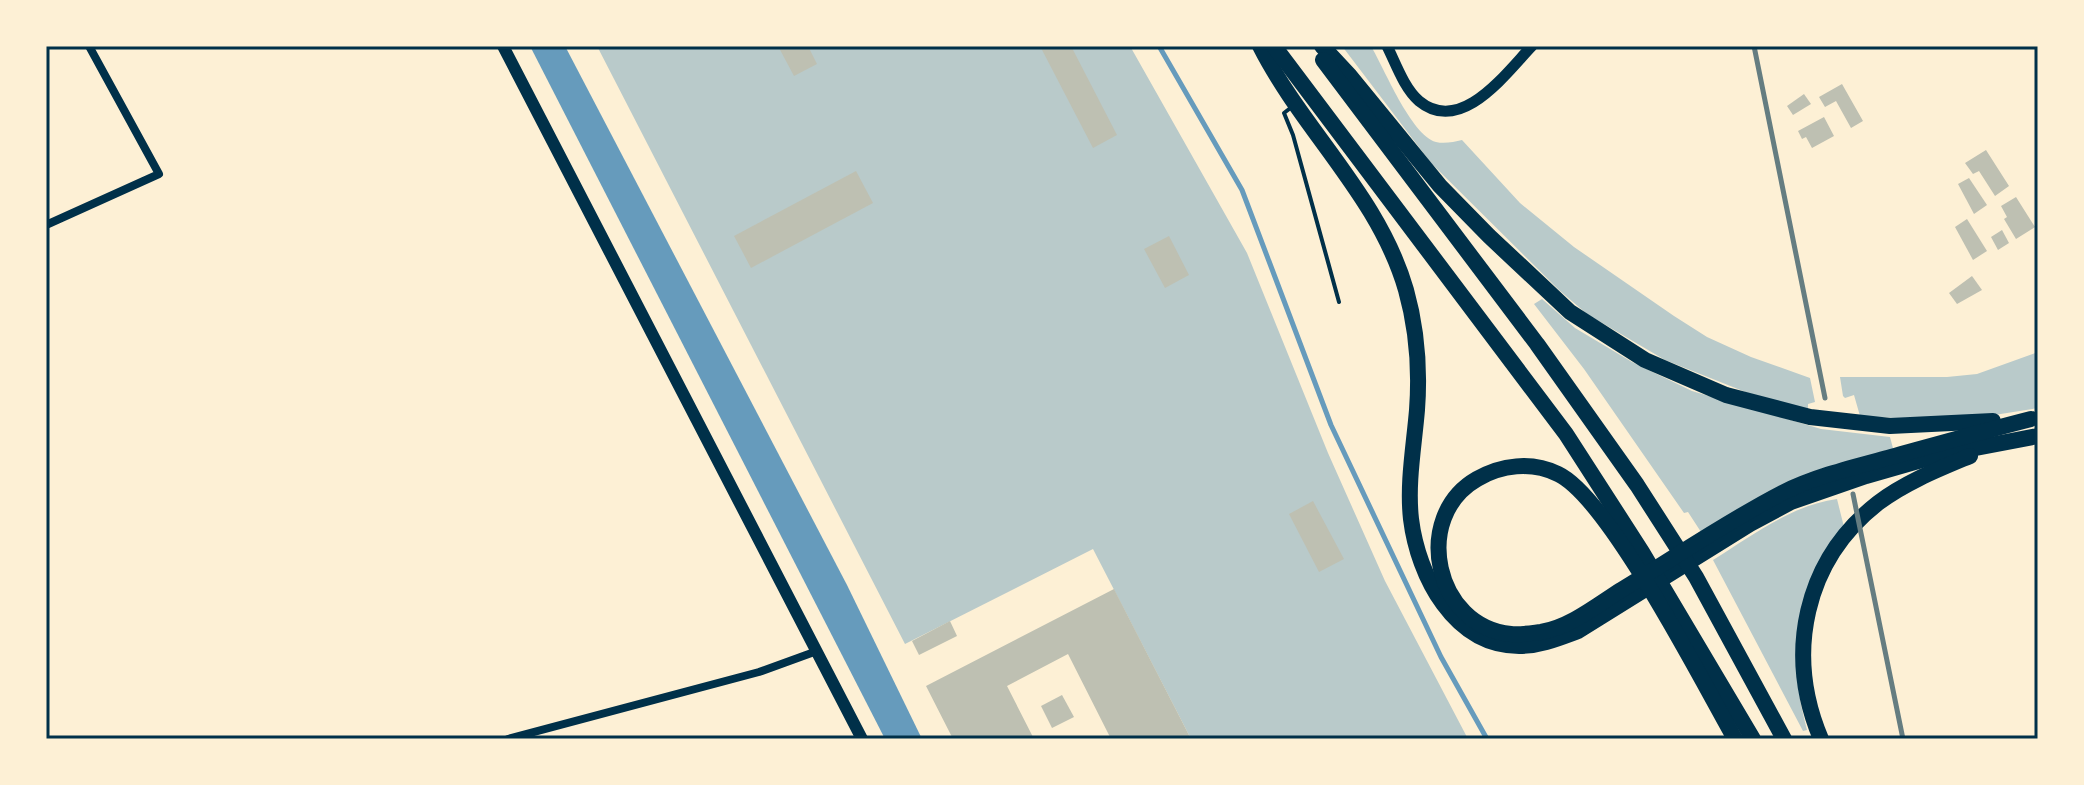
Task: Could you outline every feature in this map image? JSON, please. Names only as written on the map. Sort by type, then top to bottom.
[{"type":"highway","points":[[1260,46],[1295,104],[1364,200],[1390,249],[1406,289],[1418,359],[1411,518],[1421,562],[1446,609],[1465,628],[1487,640],[1522,646],[1549,642],[1578,631],[1635,589],[1785,491],[1824,475],[2034,418]]},
{"type":"highway","points":[[1274,46],[1566,434],[1642,552],[1753,739]]},
{"type":"highway","points":[[1312,46],[1537,344],[1637,485],[1696,577],[1784,739]]},
{"type":"highway","points":[[1322,46],[1440,186],[1489,236],[1570,312],[1645,360],[1726,395],[1810,417],[1890,426],[2034,418]]},
{"type":"highway","points":[[1709,542],[1827,488],[1939,455],[2038,436]]},
{"type":"highway","points":[[1821,739],[1806,695],[1803,670],[1805,624],[1811,598],[1831,555],[1844,537],[1877,504],[1909,483],[2005,442]]},
{"type":"highway","points":[[1635,589],[1543,632],[1510,634],[1496,629],[1470,616],[1453,601],[1444,582],[1439,549],[1444,516],[1454,499],[1470,483],[1490,471],[1512,466],[1537,467],[1559,474],[1594,507],[1622,547],[1668,620],[1735,739]]},
{"type":"main road","points":[[503,46],[862,739]]},
{"type":"street","points":[[46,225],[159,174],[89,46]]},
{"type":"street","points":[[1387,46],[1403,79],[1419,100],[1431,108],[1446,110],[1464,108],[1479,99],[1532,46]]},
{"type":"street","points":[[508,739],[759,672],[817,651]]},
{"type":"lane","points":[[1295,104],[1284,113],[1293,135],[1339,302]]},
{"type":"shaded area","points":[[597,46],[1130,46],[1247,253],[1328,453],[1385,581],[1468,739],[1191,739],[1093,549],[905,644]]},
{"type":"shaded area","points":[[1342,46],[1371,46],[1399,100],[1427,137],[1439,143],[1462,140],[1520,203],[1574,247],[1707,337],[1810,378],[1815,402],[1808,404],[1808,409],[1748,393],[1665,360],[1587,314],[1431,163]]},
{"type":"shaded area","points":[[1542,299],[1575,328],[1632,362],[1692,391],[1821,429],[1890,437],[1894,452],[1701,532],[1688,512],[1684,513],[1584,369],[1534,304]]},
{"type":"shaded area","points":[[2038,352],[2038,408],[1988,416],[1926,420],[1860,416],[1854,395],[1843,396],[1840,377],[1977,374]]},
{"type":"shaded area","points":[[1837,499],[1844,527],[1814,576],[1799,623],[1797,673],[1807,730],[1803,731],[1713,560],[1788,515],[1820,502]]},
{"type":"water","points":[[530,46],[565,46],[847,585],[922,739],[885,739]]},
{"type":"building","points":[[778,46],[808,46],[817,64],[794,76]]},
{"type":"building","points":[[1040,46],[1071,46],[1117,135],[1093,148]]},
{"type":"building","points":[[1842,84],[1863,121],[1851,128],[1836,101],[1825,107],[1819,97]]},
{"type":"building","points":[[1804,94],[1811,104],[1793,115],[1787,106]]},
{"type":"building","points":[[1824,117],[1834,136],[1812,148],[1798,131]]},
{"type":"building","points":[[1986,150],[2009,186],[1995,196],[1979,171],[1973,174],[1965,163]]},
{"type":"building","points":[[856,171],[873,203],[751,268],[734,236]]},
{"type":"building","points":[[1969,178],[1987,205],[1974,214],[1958,184]]},
{"type":"building","points":[[2016,197],[2035,227],[2016,239],[2004,219],[2007,217],[2001,206]]},
{"type":"building","points":[[1967,219],[1987,251],[1973,260],[1955,227]]},
{"type":"building","points":[[2002,230],[2009,243],[1998,250],[1991,237]]},
{"type":"building","points":[[1169,236],[1189,275],[1165,288],[1144,249]]},
{"type":"building","points":[[1972,276],[1982,290],[1957,304],[1949,293]]},
{"type":"building","points":[[1313,501],[1344,559],[1319,572],[1289,514]]},
{"type":"building","points":[[1114,589],[1191,739],[1111,739],[1068,654],[1007,686],[1034,739],[953,739],[926,686]]},
{"type":"building","points":[[950,621],[957,636],[919,655],[912,641]]},
{"type":"building","points":[[1062,695],[1074,717],[1052,728],[1041,706]]},
{"type":"waterway","points":[[1159,46],[1242,190],[1331,425],[1441,657],[1487,739]]},
{"type":"railway","points":[[1754,46],[1825,398]]},
{"type":"railway","points":[[1853,494],[1903,739]]}]
